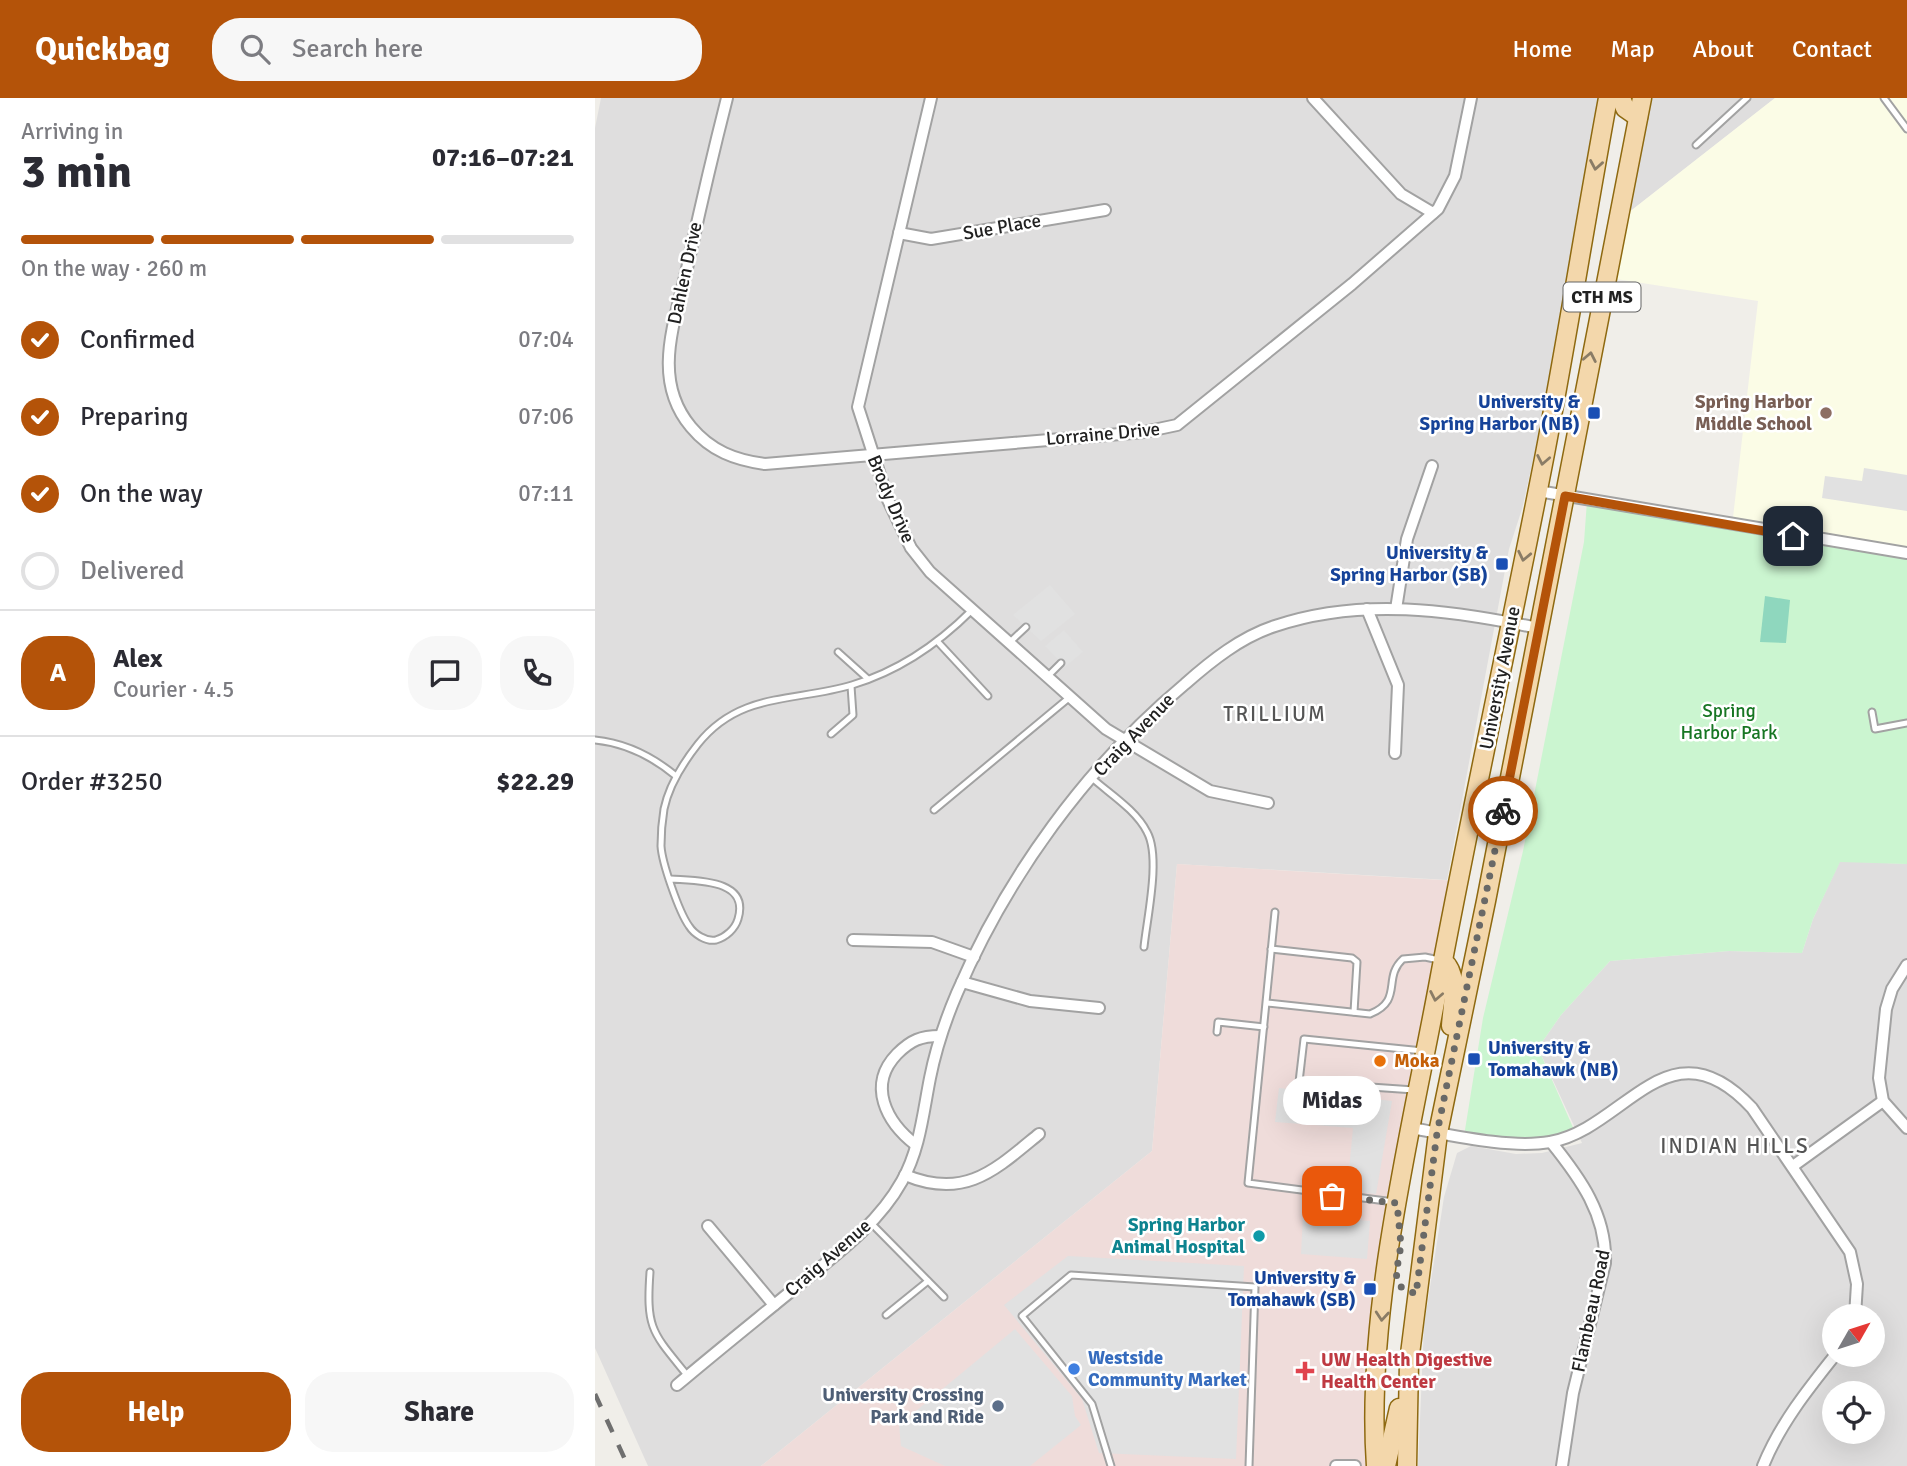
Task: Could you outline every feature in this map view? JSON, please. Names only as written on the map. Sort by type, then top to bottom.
[{"type":"main road","name":"University Avenue","points":[[1376,1466],[1374,1433],[1378,1361],[1397,1203],[1538,491],[1608,98]]},
{"type":"main road","points":[[1621,98],[1625,108],[1638,117]]},
{"type":"main road","name":"University Avenue","points":[[1407,1466],[1409,1362],[1437,1133],[1642,98]]},
{"type":"main road","points":[[1443,961],[1450,968],[1453,978],[1451,1071]]},
{"type":"main road","points":[[1397,1203],[1401,1245],[1396,1274],[1401,1287],[1416,1294]]},
{"type":"main road","points":[[1386,1466],[1409,1362]]},
{"type":"street","name":"Dahlen Drive","points":[[703,440],[675,405],[667,367],[669,346],[699,210],[727,98]]},
{"type":"street","name":"Brody Drive","points":[[931,98],[858,407],[871,456],[888,500],[911,548],[930,572],[1107,729],[1210,790],[1268,803]]},
{"type":"street","points":[[1313,98],[1401,194],[1433,213]]},
{"type":"street","name":"Lorraine Drive","points":[[703,440],[720,453],[765,464],[1144,432],[1177,425],[1352,284],[1447,198],[1455,176],[1471,98]]},
{"type":"street","name":"Sue Place","points":[[899,233],[931,239],[1105,210]]},
{"type":"street","points":[[1396,609],[1407,539],[1433,466]]},
{"type":"street","points":[[1538,491],[1907,555]]},
{"type":"street","name":"Craig Avenue","points":[[677,1385],[871,1223],[905,1175],[916,1145],[940,1036],[974,957],[1020,875],[1092,778],[1125,740],[1167,699],[1241,642],[1271,627],[1300,618],[1396,609],[1443,611],[1538,628]]},
{"type":"street","points":[[1367,610],[1398,685],[1395,752]]},
{"type":"street","points":[[853,940],[932,942],[974,957]]},
{"type":"street","points":[[1907,965],[1892,989],[1882,1030],[1879,1078],[1883,1101],[1907,1128]]},
{"type":"street","points":[[962,982],[1030,1001],[1099,1008]]},
{"type":"street","points":[[916,1145],[902,1134],[881,1101],[881,1082],[887,1065],[911,1042],[923,1035],[940,1036]]},
{"type":"street","points":[[1411,1128],[1515,1142],[1551,1142],[1575,1132],[1650,1083],[1672,1076],[1697,1075],[1718,1080],[1736,1091],[1793,1166],[1850,1252],[1857,1284],[1855,1304]]},
{"type":"street","points":[[1793,1166],[1883,1101]]},
{"type":"street","points":[[905,1175],[940,1185],[971,1181],[988,1174],[1039,1134]]},
{"type":"street","name":"Flambeau Road","points":[[1551,1142],[1595,1207],[1606,1241],[1605,1263],[1573,1393],[1562,1466]]},
{"type":"street","name":"Craig Avenue","points":[[708,1226],[774,1305]]},
{"type":"street","points":[[1763,1466],[1771,1448],[1809,1387],[1825,1367]]},
{"type":"street","points":[[1336,1466],[1355,1466]]},
{"type":"lane","points":[[1696,145],[1747,98]]},
{"type":"lane","points":[[1884,98],[1907,129]]},
{"type":"lane","points":[[670,879],[717,884],[736,894],[741,908],[737,924],[730,933],[715,940],[702,938],[689,926],[670,879],[661,847],[663,813],[676,776],[699,743],[726,719],[783,696],[851,686],[914,659],[972,610]]},
{"type":"lane","points":[[1009,643],[1026,627]]},
{"type":"lane","points":[[937,641],[988,696]]},
{"type":"lane","points":[[838,652],[868,680]]},
{"type":"lane","points":[[1047,677],[1061,663]]},
{"type":"lane","points":[[831,734],[853,715],[851,686]]},
{"type":"lane","points":[[934,810],[1070,697]]},
{"type":"lane","points":[[1872,712],[1875,729],[1907,723]]},
{"type":"lane","points":[[595,740],[630,748],[660,762],[676,776]]},
{"type":"lane","points":[[1092,778],[1137,818],[1150,840],[1153,859],[1144,947]]},
{"type":"lane","points":[[1275,912],[1248,1183],[1397,1203]]},
{"type":"lane","points":[[1271,949],[1352,958],[1357,962],[1354,1012]]},
{"type":"lane","points":[[1266,1003],[1370,1014],[1381,1009],[1391,997],[1394,973],[1402,959],[1425,957],[1443,961]]},
{"type":"lane","points":[[1217,1032],[1218,1022],[1264,1027]]},
{"type":"lane","points":[[1418,1090],[1299,1082],[1304,1039],[1426,1051]]},
{"type":"lane","points":[[871,1223],[944,1297]]},
{"type":"lane","points":[[650,1272],[650,1325],[688,1376]]},
{"type":"lane","points":[[1111,1466],[1093,1404],[1022,1316],[1071,1275],[1255,1287],[1248,1466]]},
{"type":"lane","points":[[886,1315],[928,1281]]},
{"type":"shaded area","points":[[601,98],[1598,98],[1538,438],[1522,509],[1509,549],[1447,880],[1177,864],[1152,1151],[761,1466],[648,1466],[595,1348],[595,128]]},
{"type":"shaded area","points":[[1651,98],[1775,98],[1628,213]]},
{"type":"shaded area","name":"Spring Harbor Middle School","points":[[1775,98],[1907,98],[1907,553],[1732,526],[1758,301],[1616,279],[1628,213]]},
{"type":"shaded area","points":[[1864,468],[1907,475],[1907,511],[1822,498],[1825,476],[1862,481]]},
{"type":"shaded area","points":[[1050,585],[1075,614],[1041,641],[1013,615]]},
{"type":"shaded area","points":[[1064,630],[1083,652],[1065,667],[1045,646]]},
{"type":"shaded area","points":[[1840,861],[1907,864],[1907,1466],[1418,1466],[1424,1326],[1444,1197],[1457,1153],[1471,1146],[1516,1154],[1542,1153],[1582,1143],[1538,1048],[1561,1015],[1610,961],[1729,951],[1802,953],[1813,919]]},
{"type":"shaded area","points":[[1177,864],[1458,881],[1397,1203],[1376,1466],[761,1466],[1152,1151]]},
{"type":"shaded area","points":[[1279,1088],[1392,1101],[1376,1194],[1347,1191],[1353,1128],[1275,1122]]},
{"type":"shaded area","points":[[1303,1216],[1370,1221],[1367,1259],[1301,1254]]},
{"type":"shaded area","points":[[1068,1256],[1244,1266],[1236,1459],[1099,1453],[1082,1399],[1004,1305]]},
{"type":"shaded area","name":"University Crossing Park and Ride","points":[[1015,1329],[1072,1396],[1075,1416],[1081,1425],[1030,1466],[945,1466],[901,1446],[899,1425]]},
{"type":"green space","name":"Spring Harbor Park","points":[[1587,501],[1907,556],[1907,864],[1840,862],[1813,919],[1802,953],[1729,951],[1610,961],[1561,1015],[1538,1048],[1575,1132],[1551,1142],[1464,1136],[1483,1018],[1523,851],[1584,542]]},
{"type":"green space","points":[[1765,596],[1790,600],[1786,643],[1760,642]]},
{"type":"railway","points":[[595,1394],[628,1466]]},
{"type":"way so far","points":[[1332,1196],[1397,1203],[1401,1217],[1401,1245],[1396,1274],[1401,1287],[1416,1294],[1437,1133],[1503,811]]},
{"type":"place","name":"University & Spring Harbor (NB)","points":[[1594,413]]},
{"type":"place","name":"Spring Harbor Middle School","points":[[1826,413]]},
{"type":"place","name":"University & Spring Harbor (SB)","points":[[1502,564]]},
{"type":"place","name":"University & Tomahawk (NB)","points":[[1474,1059]]},
{"type":"place","name":"Moka","points":[[1380,1061]]},
{"type":"place","name":"Midas","points":[[1332,1196]]},
{"type":"place","name":"Spring Harbor Animal Hospital","points":[[1259,1236]]},
{"type":"place","name":"University & Tomahawk (SB)","points":[[1370,1289]]},
{"type":"place","name":"Westside Community Market","points":[[1074,1369]]},
{"type":"place","name":"UW Health Digestive Health Center","points":[[1305,1371]]},
{"type":"place","name":"University Crossing Park and Ride","points":[[998,1406]]},
{"type":"district","name":"TRILLIUM","points":[[1275,714]]},
{"type":"district","name":"INDIAN HILLS","points":[[1735,1146]]},
{"type":"route","points":[[1503,811],[1565,496],[1793,536]]}]
